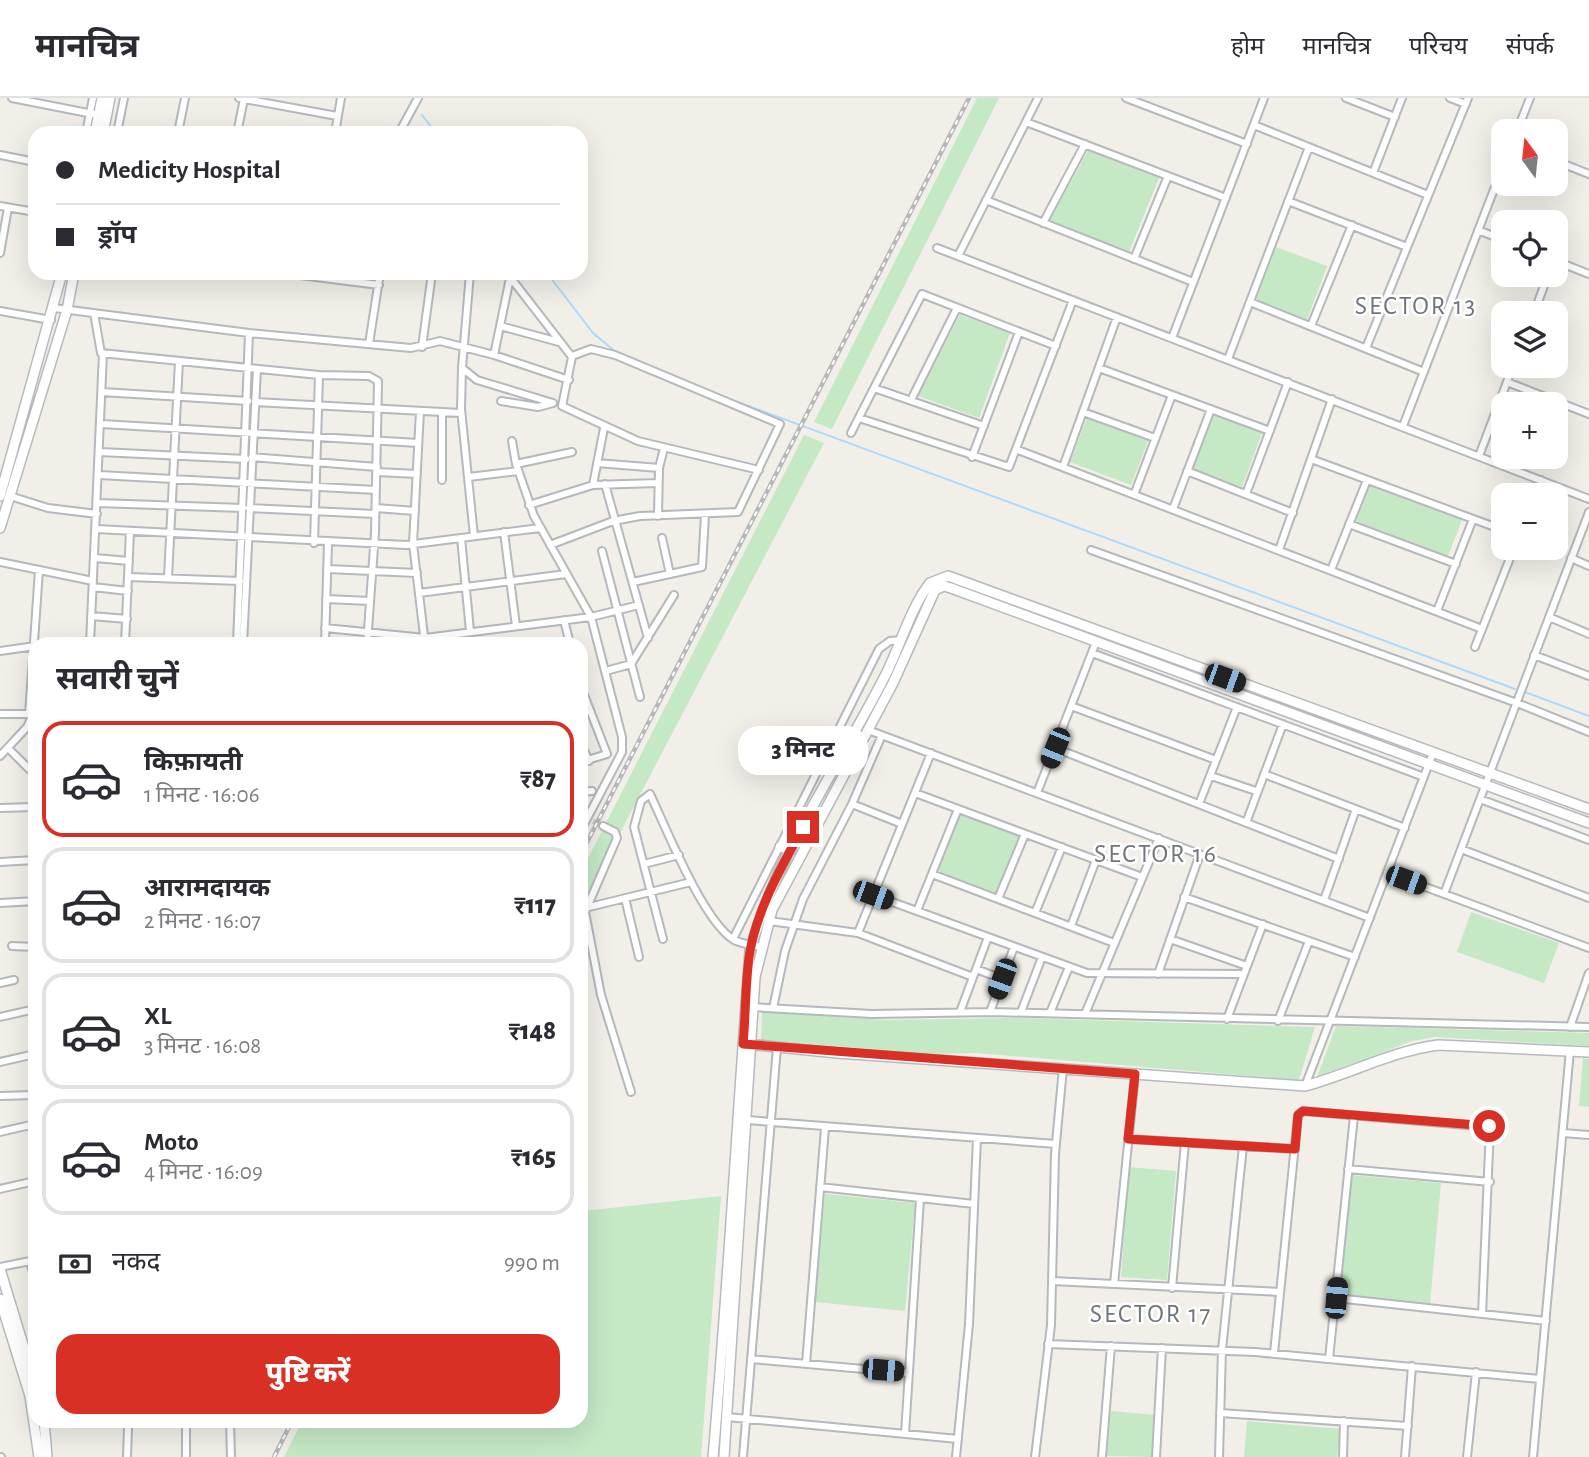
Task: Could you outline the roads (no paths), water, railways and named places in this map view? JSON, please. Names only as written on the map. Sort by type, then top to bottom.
[{"type":"street","points":[[12,98],[42,101],[94,114]]},
{"type":"street","points":[[93,98],[94,126]]},
{"type":"street","points":[[89,126],[102,98]]},
{"type":"street","points":[[104,126],[110,98]]},
{"type":"street","points":[[118,126],[124,98]]},
{"type":"street","points":[[179,126],[185,98]]},
{"type":"street","points":[[238,126],[242,98],[337,116]]},
{"type":"street","points":[[336,126],[341,98]]},
{"type":"street","points":[[403,126],[418,98]]},
{"type":"street","points":[[958,256],[1038,98]]},
{"type":"street","points":[[1126,98],[1247,144]]},
{"type":"street","points":[[1172,338],[1264,98]]},
{"type":"street","points":[[1346,98],[1395,117]]},
{"type":"street","points":[[1373,173],[1402,98]]},
{"type":"street","points":[[1366,348],[1467,101],[1450,98]]},
{"type":"street","points":[[1522,119],[1530,98]]},
{"type":"street","points":[[1026,122],[1226,198]]},
{"type":"street","points":[[1254,125],[1428,195]]},
{"type":"street","points":[[1043,223],[1085,144]]},
{"type":"street","points":[[1228,359],[1309,147]]},
{"type":"street","points":[[0,155],[28,161]]},
{"type":"street","points":[[1568,166],[1589,174]]},
{"type":"street","points":[[1134,259],[1168,176]]},
{"type":"street","points":[[1403,426],[1491,196]]},
{"type":"street","points":[[986,200],[1194,282]]},
{"type":"street","points":[[1288,201],[1407,247]]},
{"type":"street","points":[[0,205],[28,211]]},
{"type":"street","points":[[0,253],[8,208]]},
{"type":"street","points":[[1311,327],[1352,226]]},
{"type":"street","points":[[1478,230],[1491,235]]},
{"type":"street","points":[[937,248],[1589,499]]},
{"type":"street","points":[[1568,266],[1589,274]]},
{"type":"street","points":[[0,528],[5,496],[60,280]]},
{"type":"street","points":[[5,496],[67,310],[73,280]]},
{"type":"street","points":[[339,280],[379,285]]},
{"type":"street","points":[[369,344],[379,280]]},
{"type":"street","points":[[422,347],[431,280]]},
{"type":"street","points":[[469,280],[461,347],[461,413],[474,536]]},
{"type":"street","points":[[494,355],[507,280]]},
{"type":"street","points":[[512,280],[572,356],[562,406],[586,416],[604,428],[664,448],[759,470]]},
{"type":"street","points":[[851,433],[920,296],[925,295],[1056,346]]},
{"type":"street","points":[[859,418],[1009,467],[1018,450],[1073,300]]},
{"type":"street","points":[[1250,302],[1424,372]]},
{"type":"street","points":[[54,308],[249,334],[422,347],[433,341],[494,355],[569,380]]},
{"type":"street","points":[[911,400],[957,308]]},
{"type":"street","points":[[0,311],[51,320]]},
{"type":"street","points":[[94,313],[99,350],[103,353],[319,375],[374,377],[378,381],[377,469],[368,637]]},
{"type":"street","points":[[1063,467],[1117,317]]},
{"type":"street","points":[[500,326],[561,342]]},
{"type":"street","points":[[972,457],[1019,332]]},
{"type":"street","points":[[238,637],[254,368],[249,334]]},
{"type":"street","points":[[550,545],[613,520],[738,512],[779,422],[597,350],[572,356]]},
{"type":"street","points":[[90,637],[102,424],[103,353]]},
{"type":"street","points":[[167,578],[173,428],[179,361]]},
{"type":"street","points":[[462,368],[477,380],[553,403],[538,407],[501,401]]},
{"type":"street","points":[[1099,368],[1270,431]]},
{"type":"street","points":[[314,543],[319,375]]},
{"type":"street","points":[[1479,456],[1508,378]]},
{"type":"street","points":[[1246,495],[1288,382]]},
{"type":"street","points":[[1507,382],[1589,414]]},
{"type":"street","points":[[874,388],[984,426]]},
{"type":"street","points":[[102,392],[461,413]]},
{"type":"street","points":[[1134,495],[1172,395]]},
{"type":"street","points":[[1279,550],[1332,398]]},
{"type":"street","points":[[1173,509],[1211,409]]},
{"type":"street","points":[[420,411],[413,544],[424,637]]},
{"type":"street","points":[[442,412],[442,480]]},
{"type":"street","points":[[1083,412],[1155,438]]},
{"type":"street","points":[[102,424],[418,443]]},
{"type":"street","points":[[593,485],[604,428]]},
{"type":"street","points":[[512,441],[529,505],[591,617],[623,744],[622,752],[588,821]]},
{"type":"street","points":[[658,516],[659,468],[664,448]]},
{"type":"street","points":[[1018,450],[1482,628]]},
{"type":"street","points":[[100,452],[249,458],[417,474]]},
{"type":"street","points":[[469,477],[517,468],[572,452]]},
{"type":"street","points":[[1311,459],[1491,526]]},
{"type":"street","points":[[597,463],[659,468]]},
{"type":"street","points":[[1187,471],[1293,513]]},
{"type":"street","points":[[99,475],[376,490]]},
{"type":"street","points":[[1331,570],[1367,480]]},
{"type":"street","points":[[529,505],[593,485],[658,483]]},
{"type":"street","points":[[605,484],[648,638]]},
{"type":"street","points":[[5,496],[48,508],[97,514]]},
{"type":"street","points":[[98,503],[315,512],[415,511]]},
{"type":"street","points":[[1444,894],[1589,512]]},
{"type":"street","points":[[633,582],[702,567],[705,515]]},
{"type":"street","points":[[1437,611],[1473,519]]},
{"type":"street","points":[[1349,524],[1456,564]]},
{"type":"street","points":[[96,529],[314,543],[413,544],[540,528]]},
{"type":"street","points":[[126,637],[130,531]]},
{"type":"street","points":[[504,532],[516,626]]},
{"type":"street","points":[[243,637],[240,581],[245,537]]},
{"type":"street","points":[[461,538],[470,631]]},
{"type":"street","points":[[662,538],[670,574]]},
{"type":"street","points":[[325,637],[327,543]]},
{"type":"street","points":[[1091,550],[1517,703],[1589,732]]},
{"type":"street","points":[[602,551],[640,697]]},
{"type":"street","points":[[95,558],[129,561]]},
{"type":"street","points":[[1571,558],[1589,566]]},
{"type":"street","points":[[1475,647],[1509,560]]},
{"type":"street","points":[[0,562],[128,590]]},
{"type":"street","points":[[327,569],[417,573]]},
{"type":"street","points":[[35,637],[39,570]]},
{"type":"street","points":[[419,593],[566,574]]},
{"type":"street","points":[[713,1457],[759,918],[925,589],[948,576],[1589,809]]},
{"type":"street","points":[[128,577],[240,581]]},
{"type":"street","points":[[936,583],[1589,823]]},
{"type":"street","points":[[756,946],[869,730],[936,583]]},
{"type":"street","points":[[606,671],[631,664],[674,595]]},
{"type":"street","points":[[326,599],[370,601]]},
{"type":"street","points":[[443,637],[470,631],[591,617],[639,606]]},
{"type":"street","points":[[91,616],[127,619]]},
{"type":"street","points":[[1549,617],[1589,634]]},
{"type":"street","points":[[564,620],[568,637]]},
{"type":"street","points":[[325,628],[396,637]]},
{"type":"street","points":[[733,939],[879,649],[890,641],[901,640]]},
{"type":"street","points":[[1037,793],[1096,642]]},
{"type":"street","points":[[0,651],[28,646]]},
{"type":"street","points":[[1092,653],[1424,776]]},
{"type":"street","points":[[1534,655],[1589,676]]},
{"type":"street","points":[[588,705],[607,754],[588,760]]},
{"type":"street","points":[[1071,706],[1216,760]]},
{"type":"street","points":[[1199,804],[1237,707]]},
{"type":"street","points":[[0,713],[28,713]]},
{"type":"street","points":[[1246,823],[1283,724]]},
{"type":"street","points":[[0,756],[28,725]]},
{"type":"street","points":[[869,730],[1370,918]]},
{"type":"street","points":[[773,1008],[803,900],[852,804],[883,735]]},
{"type":"street","points":[[8,747],[28,768]]},
{"type":"street","points":[[1055,748],[1339,859]]},
{"type":"street","points":[[858,933],[931,753]]},
{"type":"street","points":[[1305,1086],[1433,753]]},
{"type":"street","points":[[1264,774],[1405,828]]},
{"type":"street","points":[[1211,775],[1256,791]]},
{"type":"street","points":[[588,791],[592,791]]},
{"type":"street","points":[[915,793],[1142,877]]},
{"type":"street","points":[[663,939],[643,864],[635,820],[641,801],[650,794],[691,882],[733,939],[756,946]]},
{"type":"street","points":[[1480,799],[1589,840]]},
{"type":"street","points":[[852,804],[902,824]]},
{"type":"street","points":[[0,808],[28,807]]},
{"type":"street","points":[[917,911],[958,809]]},
{"type":"street","points":[[1324,900],[1356,809]]},
{"type":"street","points":[[588,901],[617,838],[616,834],[603,826]]},
{"type":"street","points":[[998,899],[1025,834]]},
{"type":"street","points":[[1085,1014],[1159,838]]},
{"type":"street","points":[[780,847],[791,850]]},
{"type":"street","points":[[1035,913],[1062,847]]},
{"type":"street","points":[[1461,849],[1589,898]]},
{"type":"street","points":[[1158,974],[1200,854]]},
{"type":"street","points":[[643,864],[679,855]]},
{"type":"street","points":[[0,862],[28,860]]},
{"type":"street","points":[[1071,926],[1096,860]]},
{"type":"street","points":[[1388,873],[1589,948]]},
{"type":"street","points":[[932,874],[1114,943]]},
{"type":"street","points":[[588,907],[691,882]]},
{"type":"street","points":[[873,895],[1087,974],[1244,974]]},
{"type":"street","points":[[1184,897],[1355,957]]},
{"type":"street","points":[[625,898],[639,957]]},
{"type":"street","points":[[0,903],[28,901]]},
{"type":"street","points":[[769,921],[858,933],[973,977]]},
{"type":"street","points":[[1227,1019],[1263,924]]},
{"type":"street","points":[[588,926],[598,984],[631,1092]]},
{"type":"street","points":[[960,1012],[988,937]]},
{"type":"street","points":[[1170,939],[1247,967]]},
{"type":"street","points":[[1278,1021],[1309,941]]},
{"type":"street","points":[[12,946],[28,947]]},
{"type":"street","points":[[990,1012],[1014,947]]},
{"type":"street","points":[[1021,1012],[1042,957]]},
{"type":"street","points":[[1051,1013],[1069,967]]},
{"type":"street","points":[[976,969],[1002,979]]},
{"type":"street","points":[[1570,1027],[1586,989],[1589,973]]},
{"type":"street","points":[[0,983],[14,980]]},
{"type":"street","points":[[750,1007],[872,1014],[1021,1012],[1330,1023],[1589,1027]]},
{"type":"street","points":[[0,1017],[28,1011]]},
{"type":"street","points":[[747,1044],[1305,1086],[1342,1076],[1415,1048],[1494,1045],[1589,1052]]},
{"type":"street","points":[[724,1457],[747,1120],[747,1044]]},
{"type":"street","points":[[743,1457],[777,1047]]},
{"type":"street","points":[[1533,1457],[1570,1050]]},
{"type":"street","points":[[0,1062],[28,1056]]},
{"type":"street","points":[[1035,1457],[1048,1344],[1056,1144],[1063,1068]]},
{"type":"street","points":[[1114,1284],[1135,1074]]},
{"type":"street","points":[[0,1096],[28,1095]]},
{"type":"street","points":[[1274,1353],[1300,1112],[1489,1126],[1490,1182],[1482,1314]]},
{"type":"street","points":[[1329,1359],[1354,1115]]},
{"type":"street","points":[[747,1120],[1056,1144]]},
{"type":"street","points":[[0,1132],[28,1126]]},
{"type":"street","points":[[806,1364],[825,1128]]},
{"type":"street","points":[[1563,1133],[1589,1135]]},
{"type":"street","points":[[956,1457],[969,1324],[977,1138]]},
{"type":"street","points":[[1128,1139],[1295,1149]]},
{"type":"street","points":[[1172,1288],[1185,1142]]},
{"type":"street","points":[[1219,1457],[1222,1350],[1243,1146]]},
{"type":"street","points":[[1348,1169],[1490,1182]]},
{"type":"street","points":[[0,1189],[28,1183]]},
{"type":"street","points":[[820,1187],[974,1205]]},
{"type":"street","points":[[905,1434],[920,1199]]},
{"type":"street","points":[[28,1261],[0,1268],[28,1361]]},
{"type":"street","points":[[1052,1281],[1280,1292]]},
{"type":"street","points":[[0,1298],[28,1389]]},
{"type":"street","points":[[1336,1298],[1546,1321]]},
{"type":"street","points":[[1048,1344],[1274,1353],[1540,1379]]},
{"type":"street","points":[[1102,1457],[1111,1346]]},
{"type":"street","points":[[1156,1457],[1162,1348]]},
{"type":"street","points":[[751,1359],[909,1373]]},
{"type":"street","points":[[1405,1457],[1412,1366]]},
{"type":"street","points":[[1467,1457],[1476,1373]]},
{"type":"street","points":[[1220,1413],[1408,1426]]},
{"type":"street","points":[[727,1417],[958,1439]]},
{"type":"street","points":[[1343,1457],[1344,1421]]},
{"type":"street","points":[[35,1428],[39,1457]]},
{"type":"street","points":[[45,1428],[47,1457]]},
{"type":"street","points":[[127,1457],[128,1428]]},
{"type":"street","points":[[186,1428],[186,1457]]},
{"type":"street","points":[[230,1428],[231,1457]]},
{"type":"waterway","points":[[422,115],[431,126]]},
{"type":"waterway","points":[[552,280],[593,333],[617,353]]},
{"type":"waterway","points":[[716,394],[1515,689]]},
{"type":"waterway","points":[[1525,692],[1589,716]]},
{"type":"tunnel","points":[[593,821],[603,826]]},
{"type":"railway","points":[[588,840],[969,98]]},
{"type":"railway","points":[[274,1457],[288,1428]]},
{"type":"district","name":"SECTOR 13","points":[[1416,306]]},
{"type":"district","name":"SECTOR 16","points":[[1156,854]]},
{"type":"district","name":"SECTOR 17","points":[[1151,1314]]}]
